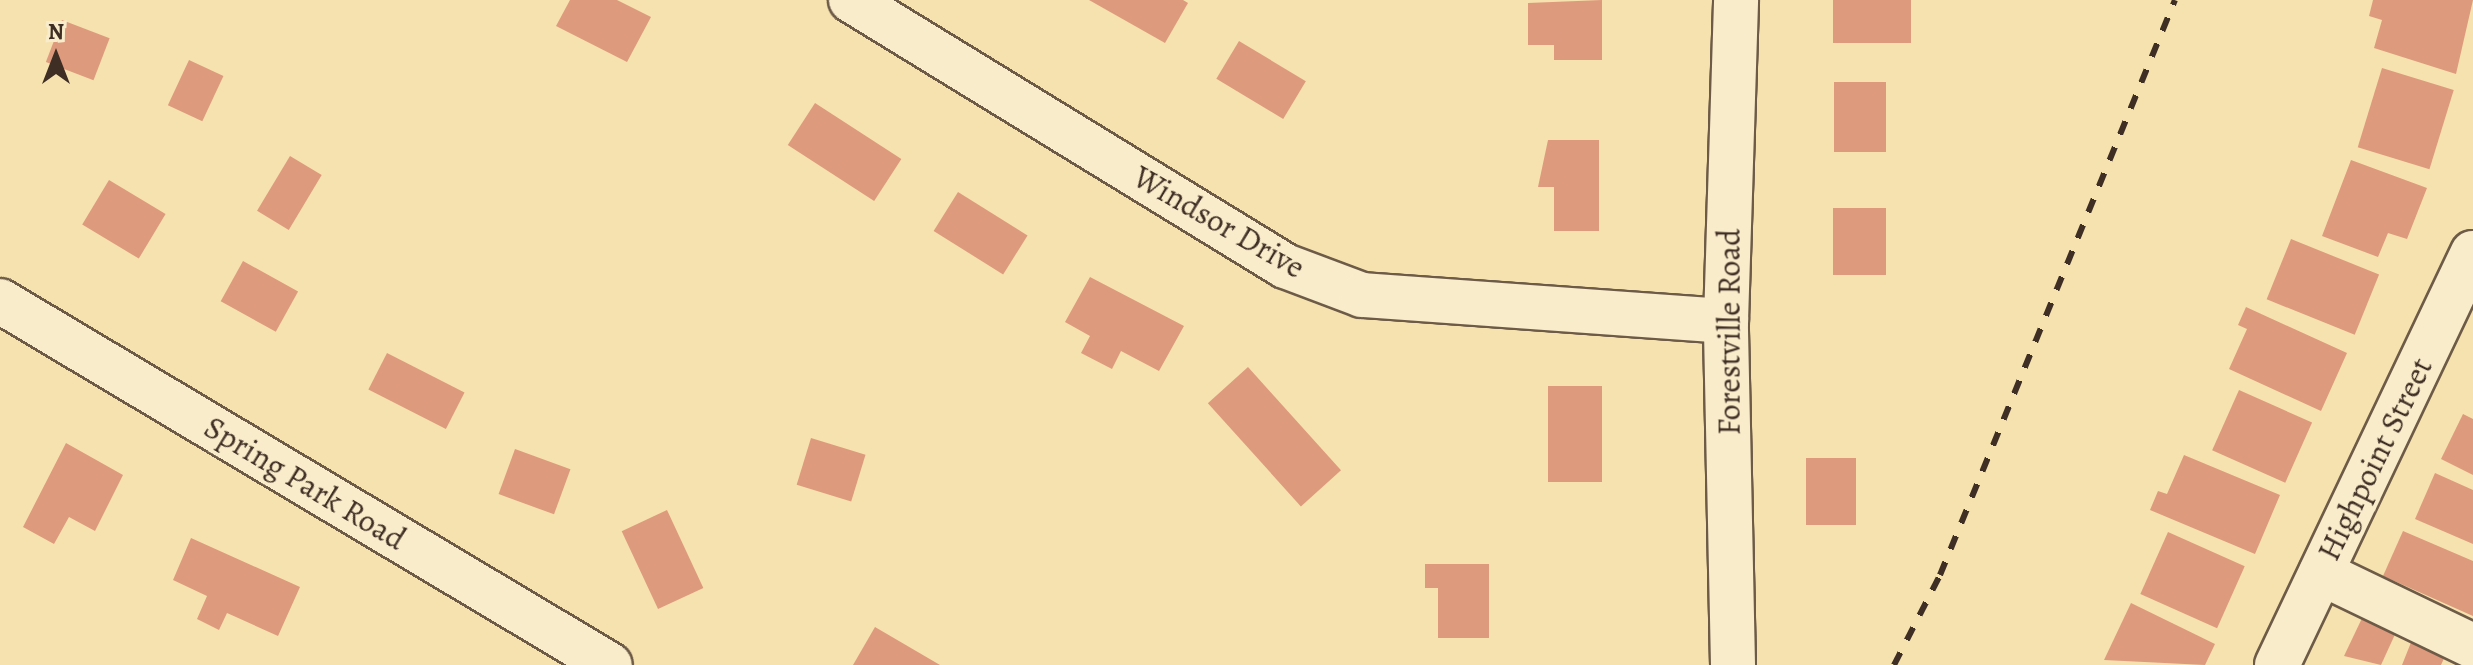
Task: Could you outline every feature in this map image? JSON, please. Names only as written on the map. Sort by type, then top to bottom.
[{"type":"street","name":"Windsor Drive","points":[[851,0],[1285,266],[1362,295],[1726,321]]},
{"type":"street","name":"Forestville Road","points":[[1733,665],[1726,321],[1736,0]]},
{"type":"street","name":"Highpoint Street","points":[[2277,665],[2473,253]]},
{"type":"street","name":"Spring Park Road","points":[[0,301],[610,665]]},
{"type":"street","points":[[2321,573],[2473,646]]},
{"type":"building","points":[[570,0],[617,0],[651,17],[627,62],[556,26]]},
{"type":"building","points":[[1089,0],[1183,0],[1188,3],[1165,43]]},
{"type":"building","points":[[1602,0],[1602,60],[1554,60],[1554,45],[1528,45],[1528,3]]},
{"type":"building","points":[[1833,0],[1911,0],[1911,43],[1833,43]]},
{"type":"building","points":[[2373,0],[2473,0],[2456,74],[2374,48],[2382,20],[2369,16]]},
{"type":"building","points":[[62,20],[110,38],[93,80],[46,62]]},
{"type":"building","points":[[1239,41],[1306,81],[1283,119],[1216,79]]},
{"type":"building","points":[[189,60],[223,76],[202,121],[168,105]]},
{"type":"building","points":[[2382,68],[2454,90],[2429,169],[2358,147]]},
{"type":"building","points":[[1834,82],[1886,82],[1886,152],[1834,152]]},
{"type":"building","points":[[815,103],[901,159],[874,201],[788,145]]},
{"type":"building","points":[[1548,140],[1599,140],[1599,231],[1554,231],[1554,187],[1538,187]]},
{"type":"building","points":[[290,156],[322,175],[289,230],[257,211]]},
{"type":"building","points":[[2351,160],[2427,188],[2407,239],[2388,233],[2378,257],[2322,236]]},
{"type":"building","points":[[109,180],[166,214],[139,259],[82,225]]},
{"type":"building","points":[[958,192],[1028,235],[1003,274],[934,231]]},
{"type":"building","points":[[1833,208],[1886,208],[1886,275],[1833,275]]},
{"type":"building","points":[[2291,239],[2379,275],[2355,335],[2267,299]]},
{"type":"building","points":[[243,261],[298,292],[276,332],[221,301]]},
{"type":"building","points":[[1090,277],[1184,326],[1159,371],[1121,351],[1112,369],[1081,353],[1090,336],[1065,322]]},
{"type":"building","points":[[2246,307],[2347,353],[2321,411],[2229,369],[2247,329],[2238,325]]},
{"type":"building","points":[[387,353],[465,392],[446,429],[368,390]]},
{"type":"building","points":[[1248,367],[1341,470],[1301,506],[1208,403]]},
{"type":"building","points":[[1548,386],[1602,386],[1602,482],[1548,482]]},
{"type":"building","points":[[2239,390],[2312,423],[2285,483],[2212,450]]},
{"type":"building","points":[[2463,414],[2473,419],[2473,475],[2441,459]]},
{"type":"building","points":[[811,438],[866,455],[851,502],[797,485]]},
{"type":"building","points":[[66,443],[123,475],[95,531],[69,517],[54,544],[23,527]]},
{"type":"building","points":[[515,449],[570,469],[554,514],[499,494]]},
{"type":"building","points":[[2184,455],[2280,495],[2255,554],[2150,510],[2158,491],[2167,494]]},
{"type":"building","points":[[1806,458],[1856,458],[1856,525],[1806,525]]},
{"type":"building","points":[[2435,473],[2473,490],[2473,544],[2415,519]]},
{"type":"building","points":[[667,510],[703,588],[658,609],[622,531]]},
{"type":"building","points":[[2403,531],[2473,561],[2473,616],[2383,576]]},
{"type":"building","points":[[2168,532],[2245,566],[2217,628],[2140,594]]},
{"type":"building","points":[[191,538],[300,587],[278,636],[227,613],[219,630],[197,619],[207,596],[173,580]]},
{"type":"building","points":[[1425,564],[1489,564],[1489,638],[1438,638],[1438,588],[1425,588]]},
{"type":"building","points":[[2131,603],[2215,644],[2205,665],[2104,660]]},
{"type":"building","points":[[2364,614],[2397,630],[2381,665],[2344,656]]},
{"type":"building","points":[[875,627],[940,665],[853,665]]},
{"type":"building","points":[[2412,640],[2446,654],[2441,665],[2402,665]]},
{"type":"railway","points":[[1894,665],[1940,575],[2175,0]]}]
